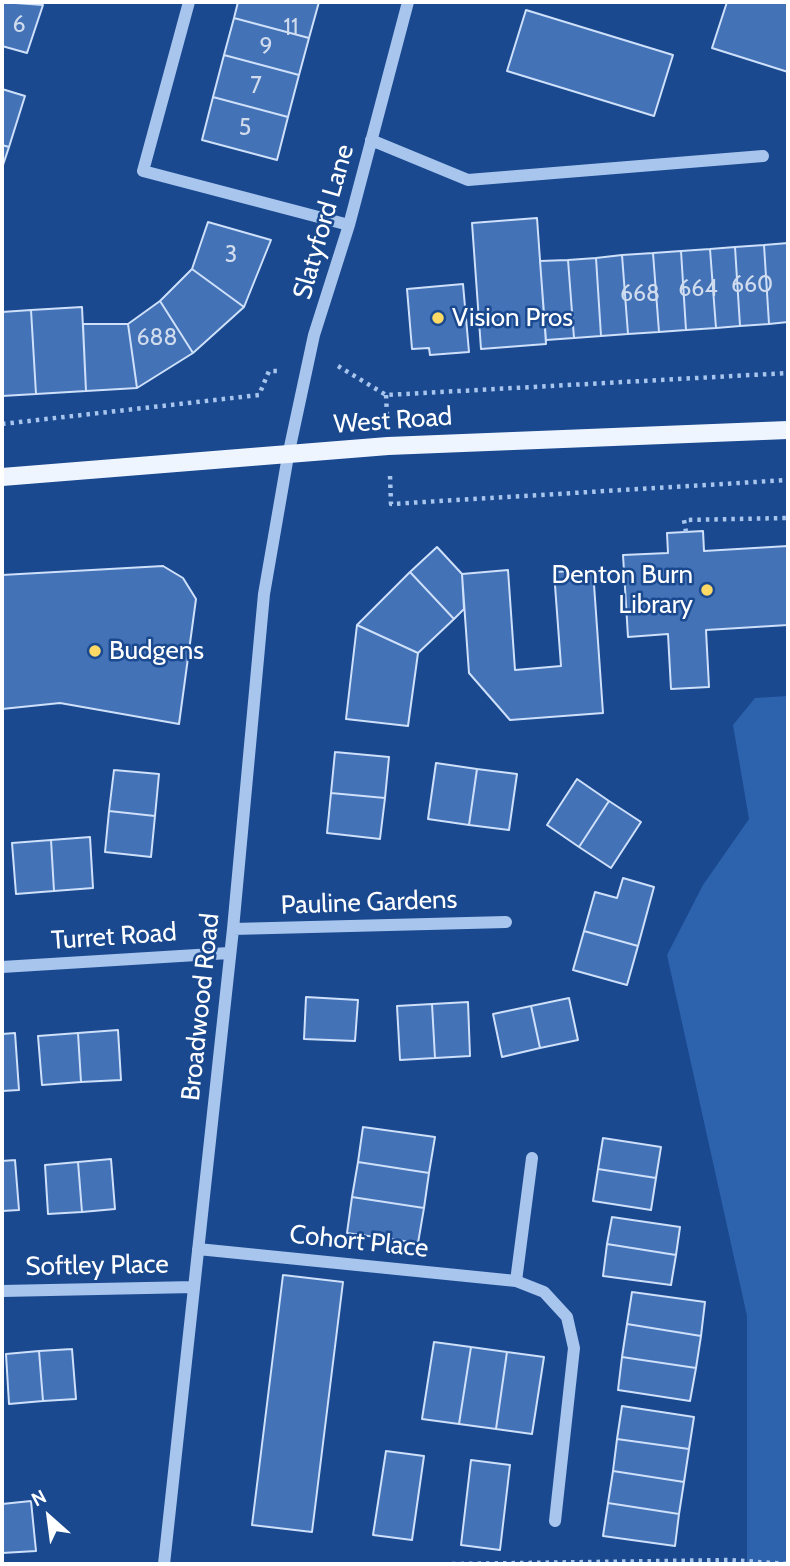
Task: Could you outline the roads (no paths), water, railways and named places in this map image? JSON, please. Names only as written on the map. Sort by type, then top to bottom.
[{"type":"main road","name":"West Road","points":[[2,477],[401,446],[788,430]]},
{"type":"street","points":[[189,2],[143,172],[349,225]]},
{"type":"street","name":"Slatyford Lane","points":[[288,456],[314,335],[349,225],[408,2]]},
{"type":"street","points":[[371,140],[468,180],[763,156]]},
{"type":"street","name":"Broadwood Road","points":[[163,1564],[233,929],[264,594],[288,456]]},
{"type":"street","name":"Pauline Gardens","points":[[233,929],[506,922]]},
{"type":"street","name":"Turret Road","points":[[2,967],[229,953]]},
{"type":"street","points":[[516,1281],[532,1158]]},
{"type":"street","name":"Cohort Place","points":[[198,1249],[516,1281],[544,1292],[567,1317],[574,1348],[555,1521]]},
{"type":"street","name":"Softley Place","points":[[2,1291],[194,1287]]},
{"type":"place","name":"Vision Pros","points":[[438,318]]},
{"type":"place","name":"Denton Burn Library","points":[[707,590]]},
{"type":"place","name":"Budgens","points":[[95,651]]}]
